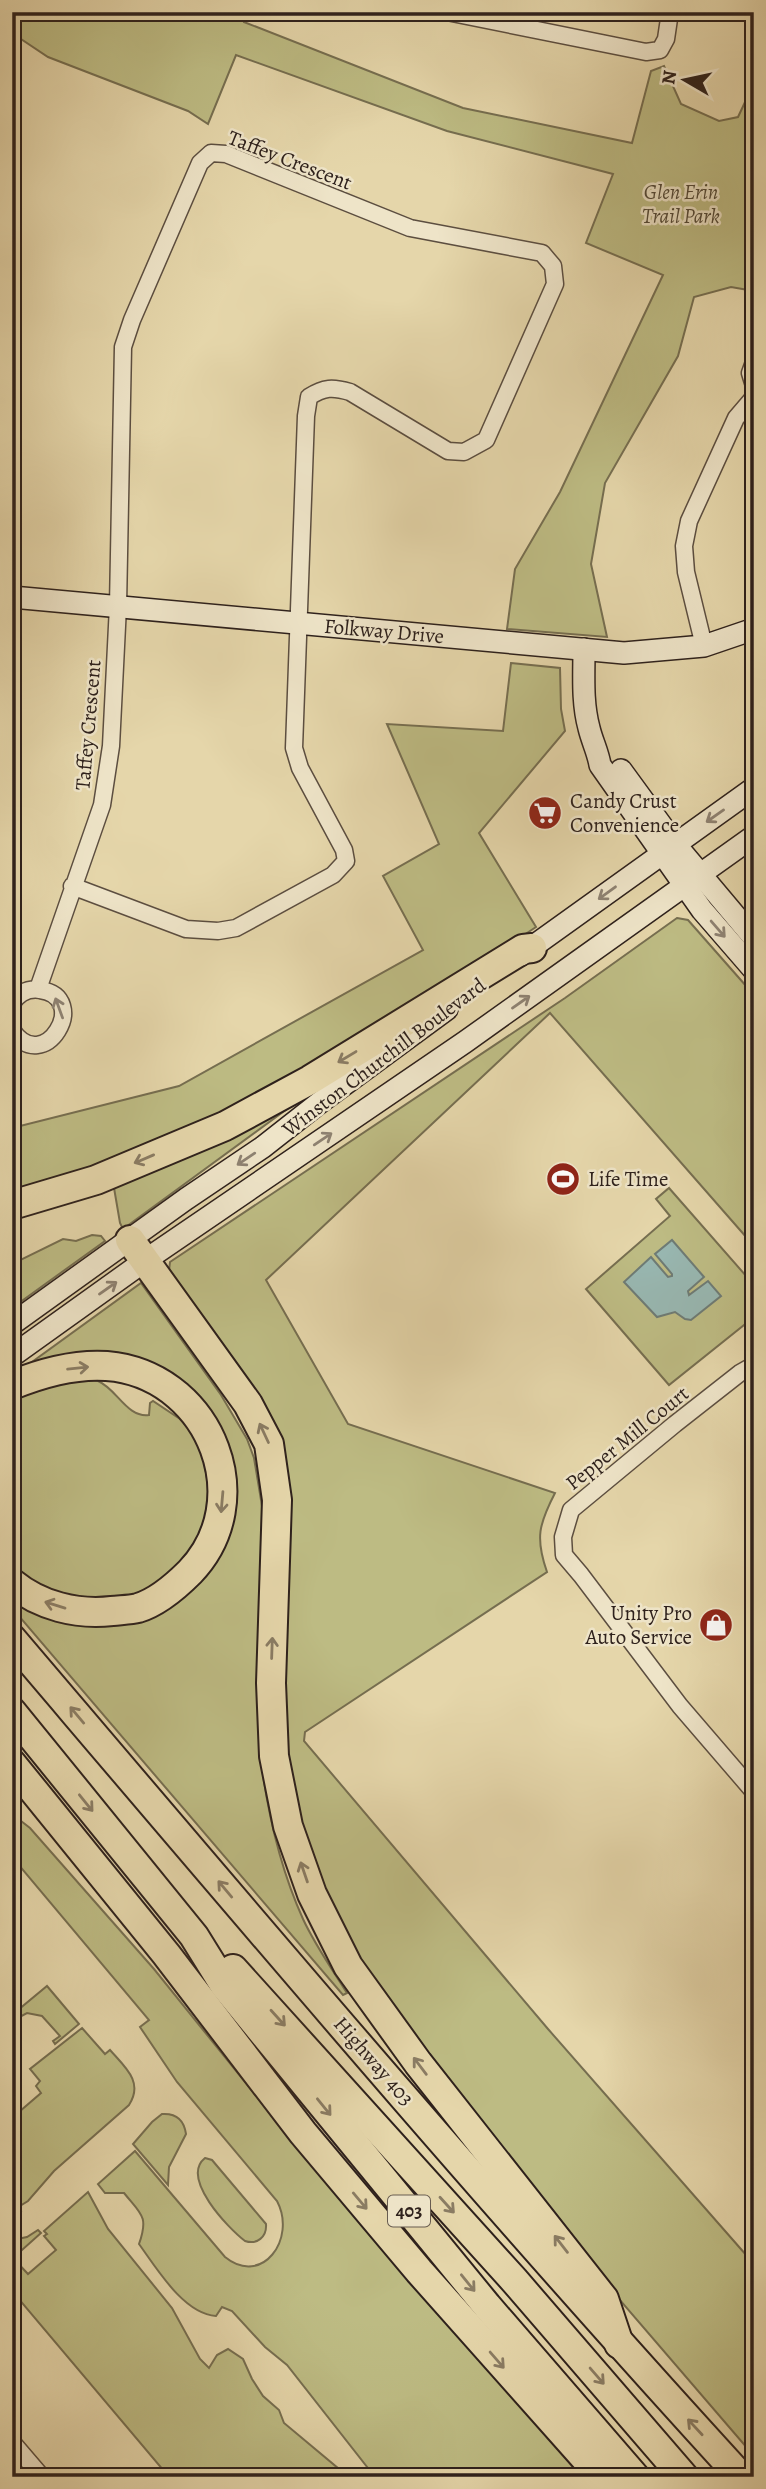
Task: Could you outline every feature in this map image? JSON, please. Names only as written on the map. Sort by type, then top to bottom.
[{"type":"highway","points":[[12,1205],[96,1180],[225,1126],[321,1073],[523,949],[532,948]]},
{"type":"highway","points":[[138,1250],[248,1404],[270,1444],[277,1500],[271,1683],[274,1756],[288,1826],[312,1895],[348,1966],[410,2052],[604,2300],[620,2344]]},
{"type":"highway","points":[[12,1385],[42,1374],[86,1366],[118,1368],[155,1380],[180,1396],[201,1420],[217,1453],[223,1485],[220,1524],[203,1559],[174,1588],[139,1608],[93,1613],[51,1606],[12,1583]]},
{"type":"highway","name":"Highway 403","points":[[12,1639],[260,1930],[620,2344],[741,2477]]},
{"type":"highway","name":"403","points":[[12,1712],[194,1936],[225,1986],[486,2306],[635,2477]]},
{"type":"highway","points":[[12,1764],[166,1954],[303,2133],[419,2272],[602,2477]]},
{"type":"highway","points":[[12,1791],[107,1900],[166,1954]]},
{"type":"highway","points":[[194,1936],[238,1973],[514,2280],[684,2477]]},
{"type":"main road","name":"Folkway Drive","points":[[12,597],[624,653],[704,646],[754,629]]},
{"type":"main road","points":[[584,649],[584,701],[588,727],[600,765],[692,880],[754,938]]},
{"type":"main road","name":"Winston Churchill Boulevard","points":[[12,1356],[138,1250],[186,1199],[263,1147],[319,1103],[754,788]]},
{"type":"main road","name":"Winston Churchill Boulevard","points":[[12,1324],[138,1250],[433,1064],[754,836]]},
{"type":"main road","points":[[692,880],[702,910],[754,970]]},
{"type":"street","points":[[447,12],[646,52],[660,50],[666,39],[670,12]]},
{"type":"street","name":"Taffey Crescent","points":[[38,989],[102,806],[111,746],[118,606],[123,346],[200,163],[211,153],[226,154],[399,224],[444,236],[542,253],[553,266],[555,284],[486,440],[464,452],[449,451],[350,392],[335,387],[320,389],[309,397],[306,416],[299,623]]},
{"type":"street","points":[[754,362],[750,373],[754,386]]},
{"type":"street","points":[[704,646],[685,572],[684,546],[689,520],[736,418],[754,397]]},
{"type":"street","points":[[72,886],[186,929],[218,931],[236,928],[333,875],[346,861],[344,850],[300,768],[293,747],[299,623]]},
{"type":"street","points":[[12,1003],[20,994],[38,989],[47,991],[60,1003],[63,1020],[60,1029],[48,1042],[39,1044],[22,1040],[12,1030]]},
{"type":"street","name":"Pepper Mill Court","points":[[754,1365],[674,1424],[571,1510],[563,1537],[564,1555],[680,1706],[754,1792]]},
{"type":"street","points":[[12,2442],[41,2477]]},
{"type":"green space","name":"Glen Erin Trail Park","points":[[12,12],[245,12],[244,22],[463,108],[632,143],[651,71],[664,66],[681,104],[719,121],[738,117],[754,83],[754,291],[731,287],[694,297],[678,356],[605,483],[591,564],[607,637],[507,629],[515,569],[560,492],[663,275],[586,243],[613,174],[447,131],[236,55],[208,124],[188,111],[48,57],[12,33]]},
{"type":"green space","points":[[511,663],[560,668],[561,709],[565,731],[479,833],[536,927],[302,1071],[167,1143],[12,1196],[12,1128],[179,1086],[423,950],[383,876],[439,844],[387,724],[503,731]]},
{"type":"green space","points":[[677,918],[688,920],[754,995],[754,1246],[550,1013],[266,1280],[348,1424],[555,1493],[540,1531],[541,1550],[547,1572],[305,1732],[304,1741],[548,2029],[754,2264],[754,2456],[607,2285],[515,2170],[373,1980],[335,1918],[313,1869],[288,1779],[283,1710],[289,1514],[169,1271],[170,1262],[565,998]]},
{"type":"green space","points":[[313,1090],[123,1229],[113,1182]]},
{"type":"green space","points":[[669,1188],[754,1285],[754,1317],[669,1385],[586,1289],[670,1216],[656,1199]]},
{"type":"green space","points":[[92,1235],[101,1236],[105,1241],[12,1308],[12,1264],[63,1239],[76,1241]]},
{"type":"green space","points":[[141,1283],[221,1395],[247,1439],[254,1458],[263,1512],[260,1753],[266,1796],[275,1838],[295,1899],[313,1938],[347,1993],[343,1995],[12,1608],[12,1594],[139,1616],[228,1511],[169,1381],[21,1370]]},
{"type":"green space","points":[[76,1379],[98,1381],[128,1408],[141,1415],[149,1415],[150,1403],[153,1401],[180,1419],[192,1432],[202,1450],[209,1490],[209,1511],[201,1536],[186,1561],[149,1592],[77,1604],[12,1571],[12,1399]]},
{"type":"green space","points":[[12,1814],[30,1828],[154,1969],[307,2159],[589,2477],[375,2477],[287,2365],[265,2347],[232,2311],[222,2307],[216,2316],[204,2313],[172,2289],[139,2244],[143,2221],[139,2211],[124,2193],[105,2193],[98,2184],[135,2151],[225,2257],[239,2265],[252,2266],[263,2262],[279,2243],[283,2230],[277,2201],[177,2082],[140,2027],[149,2020],[12,1857]]},
{"type":"green space","points":[[47,1986],[79,2024],[55,2044],[53,2041],[60,2036],[42,2016],[27,2013],[12,2021],[12,2015]]},
{"type":"green space","points":[[82,2028],[105,2054],[110,2050],[127,2069],[134,2082],[133,2097],[129,2105],[54,2171],[28,2201],[20,2206],[21,2211],[12,2212],[12,2118],[41,2093],[36,2086],[40,2081],[30,2069]]},
{"type":"green space","points":[[162,2114],[179,2118],[186,2134],[169,2167],[168,2185],[133,2144]]},
{"type":"green space","points":[[205,2158],[212,2160],[266,2224],[265,2233],[260,2239],[245,2241],[209,2202],[198,2178],[199,2167]]},
{"type":"green space","points":[[88,2192],[108,2229],[172,2308],[200,2359],[209,2368],[217,2355],[228,2349],[243,2359],[252,2379],[263,2396],[279,2410],[284,2423],[339,2469],[343,2477],[169,2477],[12,2291],[12,2240],[27,2237],[38,2230],[41,2233],[13,2258],[28,2274],[56,2250],[44,2236],[47,2234],[44,2231]]},
{"type":"water","points":[[672,1240],[704,1277],[688,1291],[689,1295],[708,1281],[721,1296],[691,1320],[675,1312],[657,1317],[624,1282],[651,1257],[668,1277],[672,1276],[655,1254]]},
{"type":"place","name":"Candy Crust Convenience","points":[[545,813]]},
{"type":"place","name":"Life Time","points":[[563,1179]]},
{"type":"place","name":"Unity Pro Auto Service","points":[[716,1625]]}]
